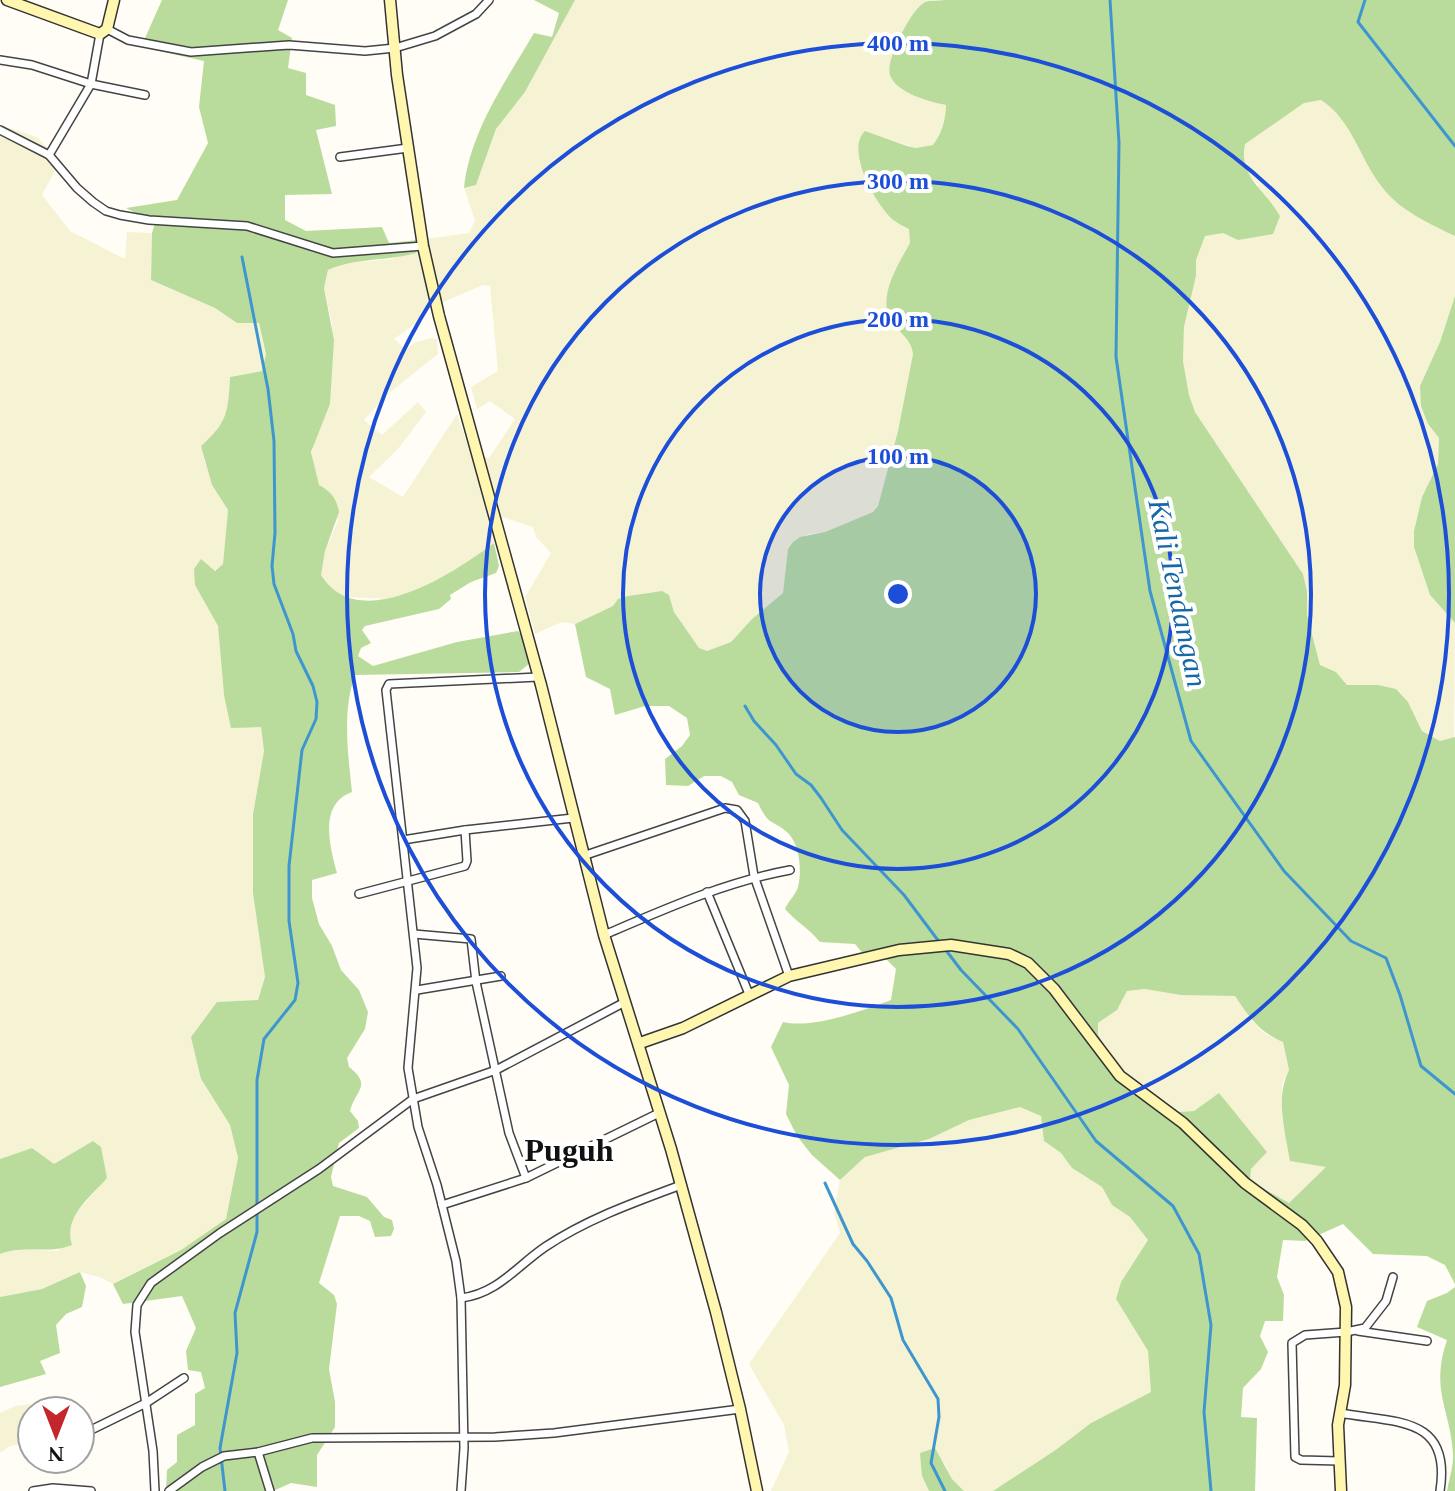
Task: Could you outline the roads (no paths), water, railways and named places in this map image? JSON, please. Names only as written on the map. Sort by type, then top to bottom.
[{"type":"street","points":[[7,0],[128,40],[191,52],[289,45],[347,51],[395,48],[435,36],[458,25],[476,14],[489,0]]},
{"type":"street","points":[[390,0],[423,246],[456,381],[538,677],[604,935],[640,1043],[681,1185],[740,1409],[757,1491]]},
{"type":"street","points":[[49,155],[91,84],[112,1]]},
{"type":"street","points":[[0,60],[50,69],[91,84],[145,95]]},
{"type":"street","points":[[0,130],[49,155],[93,202],[106,211],[120,215],[149,220],[247,226],[333,253],[423,246]]},
{"type":"street","points":[[340,157],[408,148]]},
{"type":"street","points":[[461,1491],[464,1437],[461,1298],[456,1261],[442,1205],[418,1127],[408,1059],[417,990],[414,934],[387,686],[449,679],[538,677]]},
{"type":"street","points":[[583,856],[680,822],[732,808],[737,810],[745,821],[754,876],[789,976]]},
{"type":"street","points":[[403,840],[573,818]]},
{"type":"street","points":[[359,894],[406,879],[465,866],[465,830]]},
{"type":"street","points":[[604,935],[707,892],[754,876],[790,870]]},
{"type":"street","points":[[707,892],[749,994]]},
{"type":"street","points":[[414,934],[471,939],[476,982],[509,1133],[526,1178]]},
{"type":"street","points":[[640,1043],[676,1031],[789,976],[899,950],[951,945],[1009,954],[1028,963],[1060,996],[1120,1076],[1183,1123],[1245,1183],[1302,1225],[1338,1272],[1351,1331],[1340,1413],[1341,1491]]},
{"type":"street","points":[[417,990],[501,976]]},
{"type":"street","points":[[155,1491],[153,1451],[135,1321],[140,1297],[151,1283],[319,1169],[413,1099],[496,1070],[625,1002]]},
{"type":"street","points":[[442,1205],[526,1178],[659,1113]]},
{"type":"street","points":[[461,1298],[489,1291],[545,1247],[594,1220],[681,1185]]},
{"type":"street","points":[[1339,1461],[1301,1460],[1295,1457],[1292,1343],[1305,1335],[1365,1328],[1381,1308],[1393,1277]]},
{"type":"street","points":[[1351,1331],[1427,1341]]},
{"type":"street","points":[[96,1428],[146,1403],[184,1378]]},
{"type":"street","points":[[169,1491],[224,1456],[258,1452],[286,1443],[328,1437],[464,1437],[554,1433],[740,1409]]},
{"type":"street","points":[[1340,1413],[1422,1429],[1429,1435],[1441,1462],[1440,1491]]},
{"type":"street","points":[[258,1452],[270,1491]]},
{"type":"street","points":[[33,1491],[63,1488],[91,1491]]},
{"type":"waterway","name":"Kali Tendangan","points":[[1110,0],[1119,143],[1116,357],[1150,591],[1191,741],[1284,871],[1351,941],[1386,958],[1421,1066],[1455,1094]]},
{"type":"waterway","points":[[1365,0],[1358,22],[1455,146]]},
{"type":"waterway","points":[[242,257],[268,389],[274,441],[274,584],[317,702],[316,719],[302,750],[289,866],[289,921],[298,983],[295,1000],[264,1039],[257,1080],[257,1205]]},
{"type":"waterway","points":[[745,706],[796,774],[811,785],[842,830],[904,895],[940,943]]},
{"type":"waterway","points":[[945,949],[1018,1029],[1096,1141],[1173,1206],[1199,1254],[1211,1325],[1204,1412],[1211,1491]]},
{"type":"waterway","points":[[825,1183],[853,1244],[891,1298],[903,1340],[938,1399],[939,1417],[931,1463],[945,1491]]},
{"type":"waterway","points":[[225,1491],[220,1448],[237,1353],[235,1313],[257,1232],[257,1213]]},
{"type":"district","name":"Puguh","points":[[569,1150]]}]
